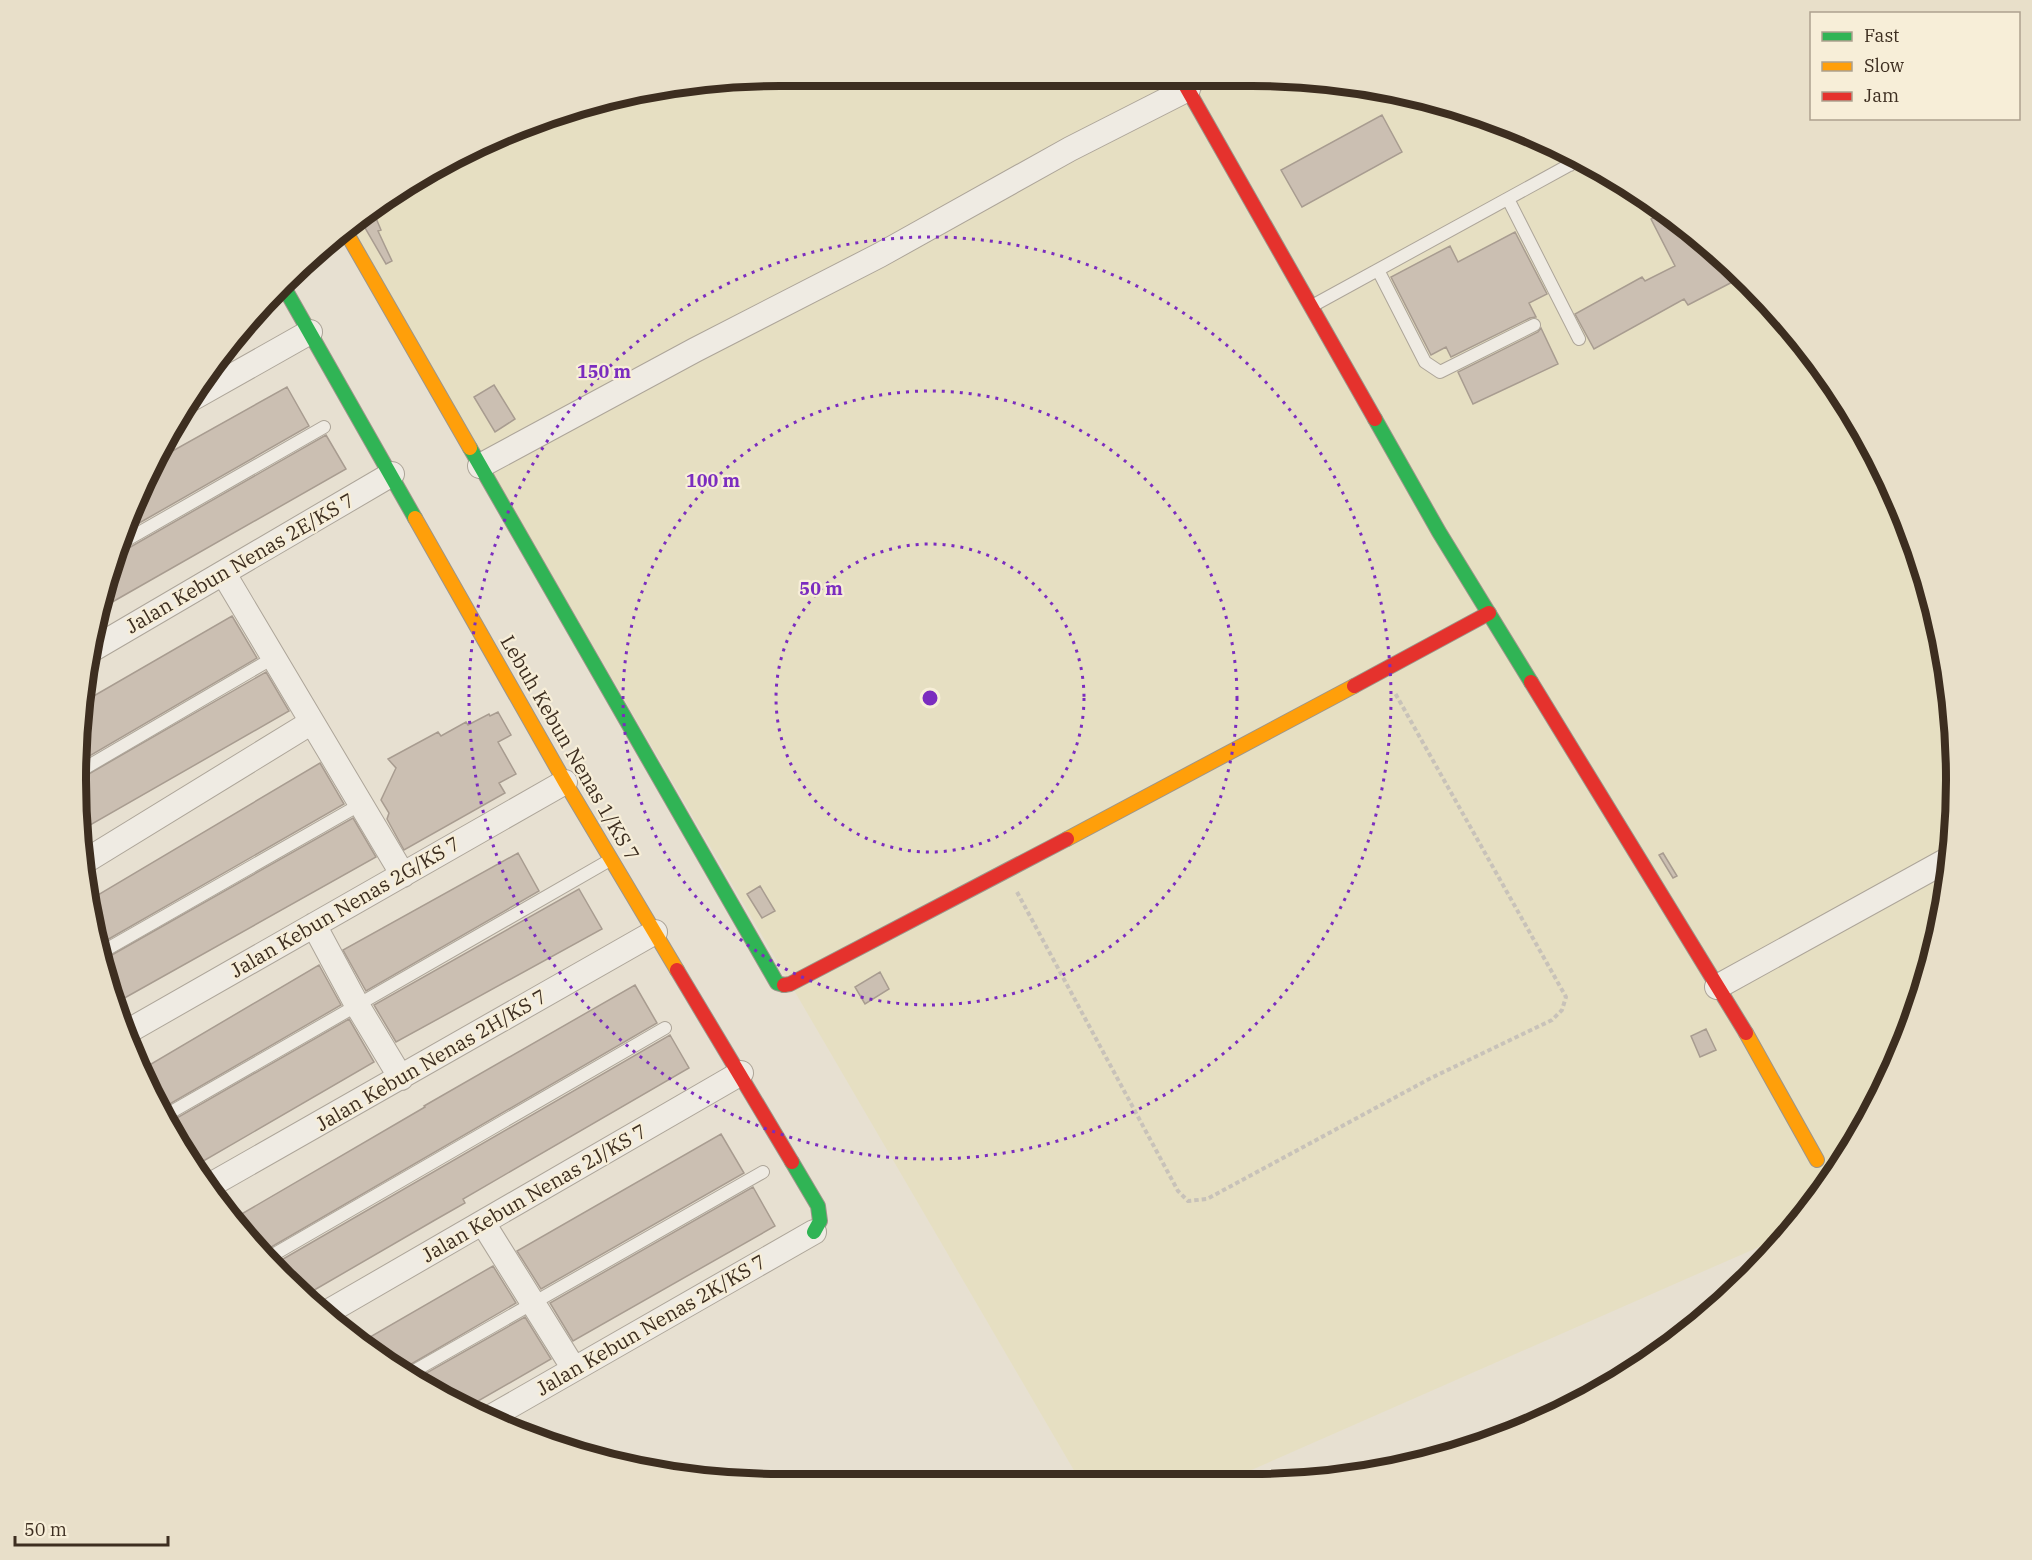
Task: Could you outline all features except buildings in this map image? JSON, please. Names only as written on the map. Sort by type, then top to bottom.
[{"type":"street","points":[[480,466],[880,255],[1181,85]]},
{"type":"street","points":[[1185,85],[1439,532],[1742,1026],[1817,1160]]},
{"type":"street","points":[[348,237],[777,983],[781,985],[790,984],[1005,872],[1489,613]]},
{"type":"street","name":"Lebuh Kebun Nenas 1/KS 7","points":[[287,292],[565,782],[741,1073],[818,1206],[820,1221],[814,1232]]},
{"type":"street","points":[[205,391],[310,332]]},
{"type":"street","name":"Jalan Kebun Nenas 2E/KS 7","points":[[99,646],[392,474]]},
{"type":"street","points":[[224,574],[403,874]]},
{"type":"street","points":[[90,858],[312,722]]},
{"type":"street","name":"Jalan Kebun Nenas 2G/KS 7","points":[[132,1029],[565,782]]},
{"type":"street","points":[[1717,987],[1942,863]]},
{"type":"street","points":[[314,925],[357,1005],[401,1078]]},
{"type":"street","name":"Jalan Kebun Nenas 2H/KS 7","points":[[215,1183],[655,932]]},
{"type":"street","name":"Jalan Kebun Nenas 2J/KS 7","points":[[332,1310],[741,1073]]},
{"type":"street","points":[[483,1223],[574,1369]]},
{"type":"street","name":"Jalan Kebun Nenas 2K/KS 7","points":[[496,1414],[814,1232]]},
{"type":"lane","points":[[1311,307],[1570,165],[1569,162]]},
{"type":"lane","points":[[1508,199],[1579,339]]},
{"type":"lane","points":[[1378,270],[1425,362],[1440,372],[1534,325]]},
{"type":"lane","points":[[129,539],[324,427]]},
{"type":"lane","points":[[86,767],[273,658]]},
{"type":"lane","points":[[107,949],[361,804]]},
{"type":"lane","points":[[171,1112],[611,860]]},
{"type":"lane","points":[[274,1255],[665,1028]]},
{"type":"lane","points":[[415,1370],[763,1172]]},
{"type":"path","points":[[1005,872],[1178,1191],[1188,1201],[1207,1199],[1431,1078],[1552,1020],[1562,1010],[1566,998],[1383,671]]},
{"type":"shaded area","points":[[780,85],[1252,85],[1343,91],[1432,109],[1518,138],[1559,157],[1638,203],[1710,258],[1774,322],[1803,357],[1853,433],[1894,514],[1923,600],[1941,689],[1946,780],[1941,871],[1923,960],[1894,1046],[1875,1087],[1829,1166],[1774,1238],[1770,1242],[1242,1474],[1076,1474],[352,233],[433,179],[514,138],[600,109],[645,99],[689,91]]},
{"type":"traffic: fast","points":[[286,292],[415,518]]},
{"type":"traffic: fast","points":[[1375,419],[1439,532],[1531,682]]},
{"type":"traffic: fast","points":[[470,448],[777,983],[784,985]]},
{"type":"traffic: fast","points":[[792,1162],[818,1206],[820,1221],[814,1232]]},
{"type":"traffic: slow","points":[[348,236],[470,448]]},
{"type":"traffic: slow","points":[[415,518],[565,782],[677,970]]},
{"type":"traffic: slow","points":[[1067,839],[1354,686]]},
{"type":"traffic: slow","points":[[1746,1033],[1817,1160]]},
{"type":"traffic: jam","points":[[1185,85],[1375,419]]},
{"type":"traffic: jam","points":[[1354,686],[1489,613]]},
{"type":"traffic: jam","points":[[1531,682],[1746,1033]]},
{"type":"traffic: jam","points":[[784,985],[790,984],[1067,839]]},
{"type":"traffic: jam","points":[[677,970],[792,1162]]}]
